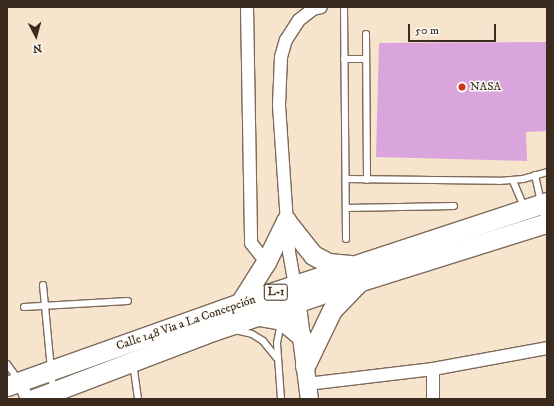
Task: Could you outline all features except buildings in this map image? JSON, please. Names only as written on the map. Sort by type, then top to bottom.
[{"type":"main road","name":"Calle 148 Via a La Concepción","points":[[34,399],[212,331],[259,316],[296,295],[357,273],[537,216]]},
{"type":"main road","points":[[240,303],[266,262],[286,221],[313,255],[328,263],[357,273],[332,310],[307,383]]},
{"type":"main road","points":[[296,295],[307,383]]},
{"type":"main road","name":"Calle 148 Via a La Concepción","points":[[14,384],[240,303],[296,295]]},
{"type":"main road","points":[[259,316],[282,320],[301,336]]},
{"type":"street","points":[[247,7],[250,243],[266,262]]},
{"type":"street","points":[[296,295],[286,221],[279,105],[281,57],[286,40],[299,20],[314,9],[321,7]]},
{"type":"street","points":[[307,383],[433,369],[547,348]]},
{"type":"street","points":[[433,369],[433,399]]},
{"type":"street","points":[[14,384],[27,399]]},
{"type":"lane","points":[[344,7],[346,239]]},
{"type":"lane","points":[[366,34],[366,180]]},
{"type":"lane","points":[[344,60],[366,59]]},
{"type":"lane","points":[[346,179],[513,181],[547,172]]},
{"type":"lane","points":[[535,176],[537,216]]},
{"type":"lane","points":[[513,181],[537,216]]},
{"type":"lane","points":[[346,208],[454,206]]},
{"type":"lane","points":[[43,285],[53,370],[53,391]]},
{"type":"lane","points":[[281,399],[277,358],[278,327],[296,295]]},
{"type":"lane","points":[[24,308],[128,301]]},
{"type":"lane","points":[[212,331],[232,330],[252,334],[271,348],[277,358]]},
{"type":"lane","points":[[132,362],[138,399]]},
{"type":"lane","points":[[7,364],[14,384]]},
{"type":"place","name":"NASA","points":[[462,87]]}]
